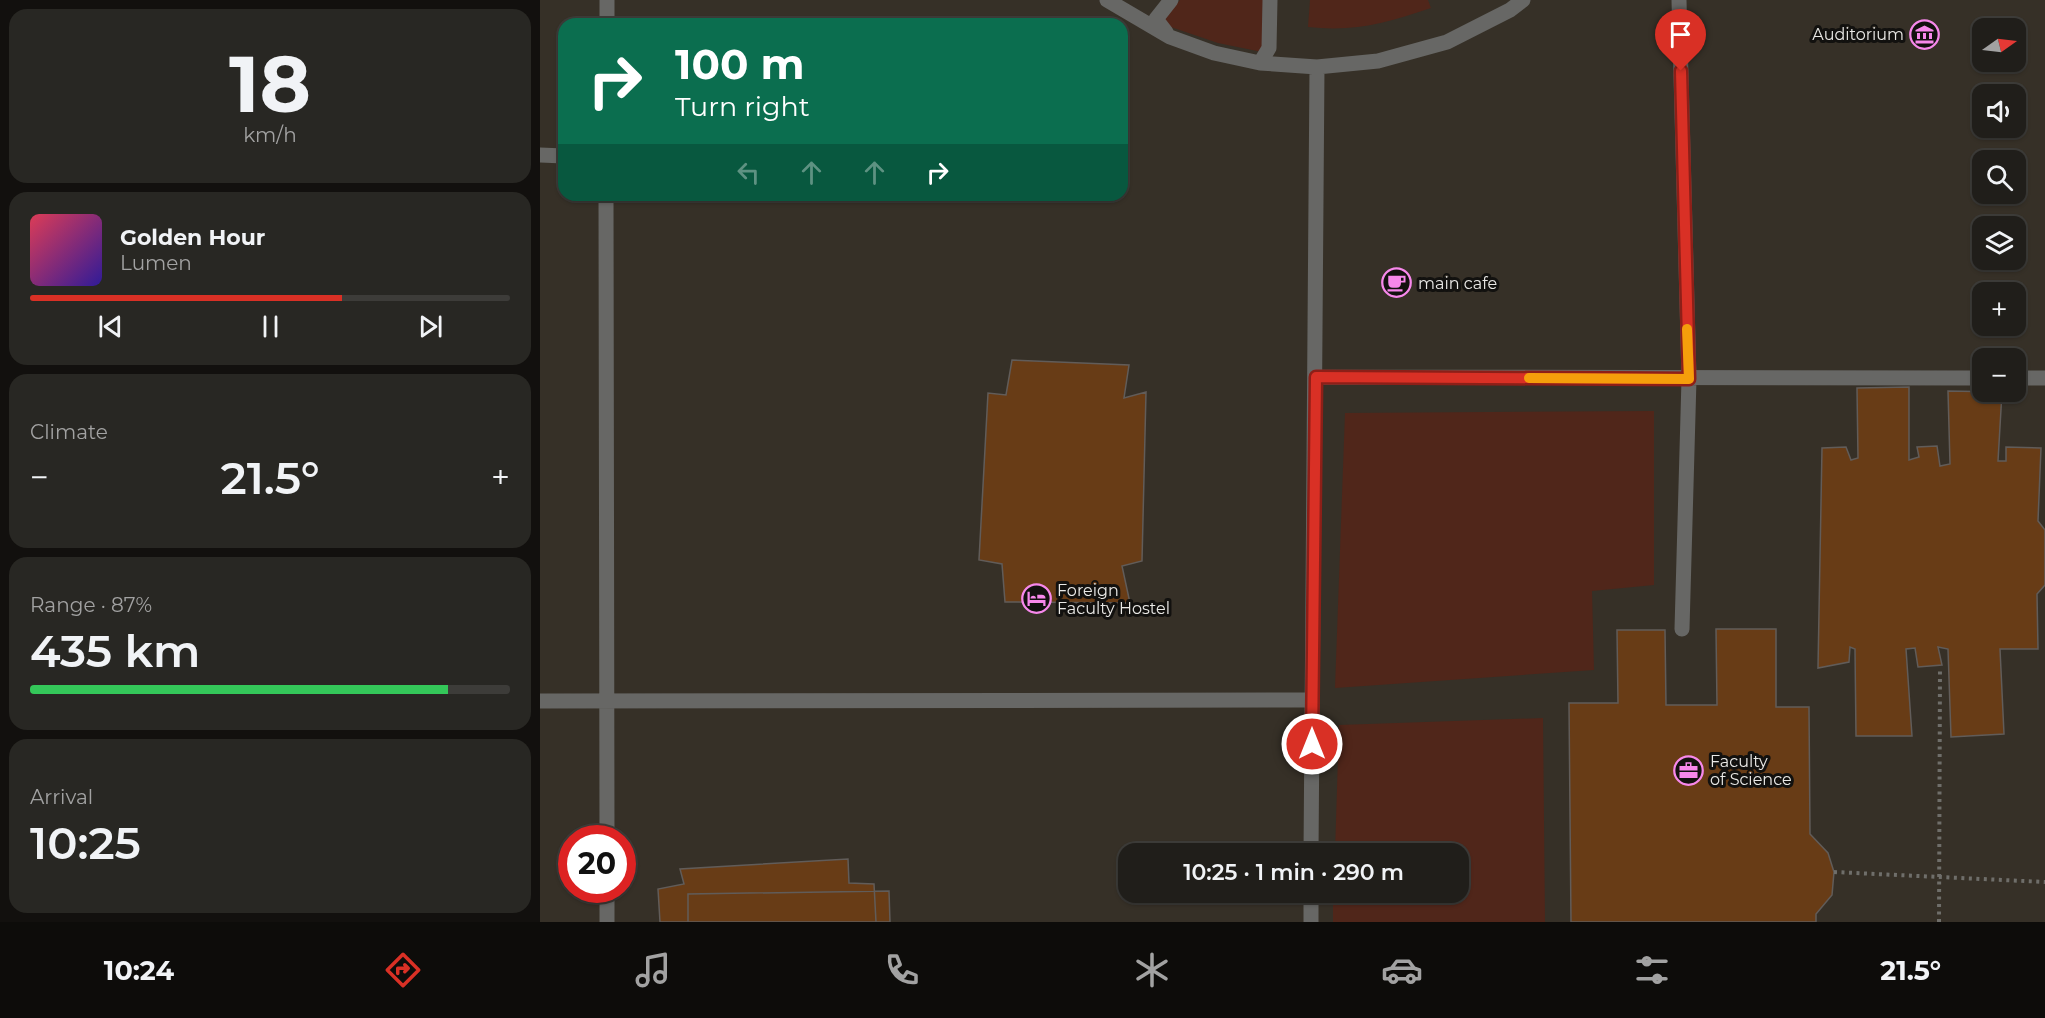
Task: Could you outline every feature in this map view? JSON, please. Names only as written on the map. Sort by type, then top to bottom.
[{"type":"street","points":[[607,0],[607,18]]},
{"type":"street","points":[[1107,0],[1170,37],[1214,52],[1260,63],[1317,66],[1378,61],[1447,42],[1510,10],[1523,0]]},
{"type":"street","points":[[1170,37],[1155,19],[1172,0]]},
{"type":"street","points":[[1260,63],[1269,48],[1270,0]]},
{"type":"street","points":[[1679,0],[1689,379],[1682,629]]},
{"type":"street","points":[[1311,843],[1317,66]]},
{"type":"street","points":[[540,155],[558,156]]},
{"type":"street","points":[[606,201],[607,825]]},
{"type":"street","points":[[1316,377],[1972,378]]},
{"type":"street","points":[[2026,378],[2045,378]]},
{"type":"street","points":[[540,701],[1312,700]]},
{"type":"street","points":[[607,903],[607,922]]},
{"type":"street","points":[[1311,903],[1311,922]]},
{"type":"path","points":[[1939,922],[1941,877],[1940,669]]},
{"type":"path","points":[[1834,872],[2045,882]]},
{"type":"shaded area","points":[[540,0],[2045,0],[2045,922],[540,922]]},
{"type":"shaded area","points":[[1180,0],[1263,0],[1262,52],[1218,43],[1159,23]]},
{"type":"shaded area","points":[[1310,0],[1428,0],[1431,8],[1371,25],[1341,28],[1308,27]]},
{"type":"shaded area","points":[[1654,411],[1654,585],[1592,591],[1594,670],[1335,688],[1345,413]]},
{"type":"shaded area","points":[[1543,718],[1545,922],[1333,922],[1333,903],[1469,903],[1469,843],[1335,843],[1339,725]]},
{"type":"building","points":[[1012,360],[1129,365],[1124,398],[1146,392],[1142,561],[1122,566],[1130,603],[1005,602],[1002,564],[979,560],[988,393],[1006,395]]},
{"type":"building","points":[[1909,387],[1909,460],[1919,457],[1917,447],[1937,446],[1940,466],[1950,464],[1948,391],[1972,391],[1972,402],[2001,402],[1998,461],[2006,461],[2006,447],[2041,448],[2038,521],[2045,530],[2045,585],[2037,594],[2038,649],[2000,649],[2004,734],[1951,737],[1948,649],[1938,647],[1942,665],[1918,667],[1915,648],[1906,649],[1912,736],[1856,736],[1855,649],[1850,647],[1849,662],[1818,668],[1822,448],[1846,447],[1851,460],[1858,458],[1857,388]]},
{"type":"building","name":"Faculty of Science","points":[[1716,629],[1776,629],[1776,707],[1809,707],[1810,834],[1828,853],[1834,872],[1832,895],[1816,914],[1816,922],[1571,922],[1569,703],[1618,703],[1617,630],[1665,630],[1666,705],[1717,705]]},
{"type":"building","points":[[848,859],[849,883],[874,884],[876,922],[660,922],[658,889],[684,884],[680,869]]},
{"type":"building","points":[[889,891],[890,922],[688,922],[688,894]]},
{"type":"slow traffic","points":[[1529,378],[1689,379],[1687,329]]},
{"type":"place","name":"Auditorium","points":[[1925,34]]},
{"type":"place","name":"main cafe","points":[[1397,283]]},
{"type":"place","name":"Foreign Faculty Hostel","points":[[1036,599]]},
{"type":"place","name":"Faculty of Science","points":[[1689,770]]},
{"type":"route","points":[[1312,744],[1316,377],[1689,379],[1681,71]]}]
